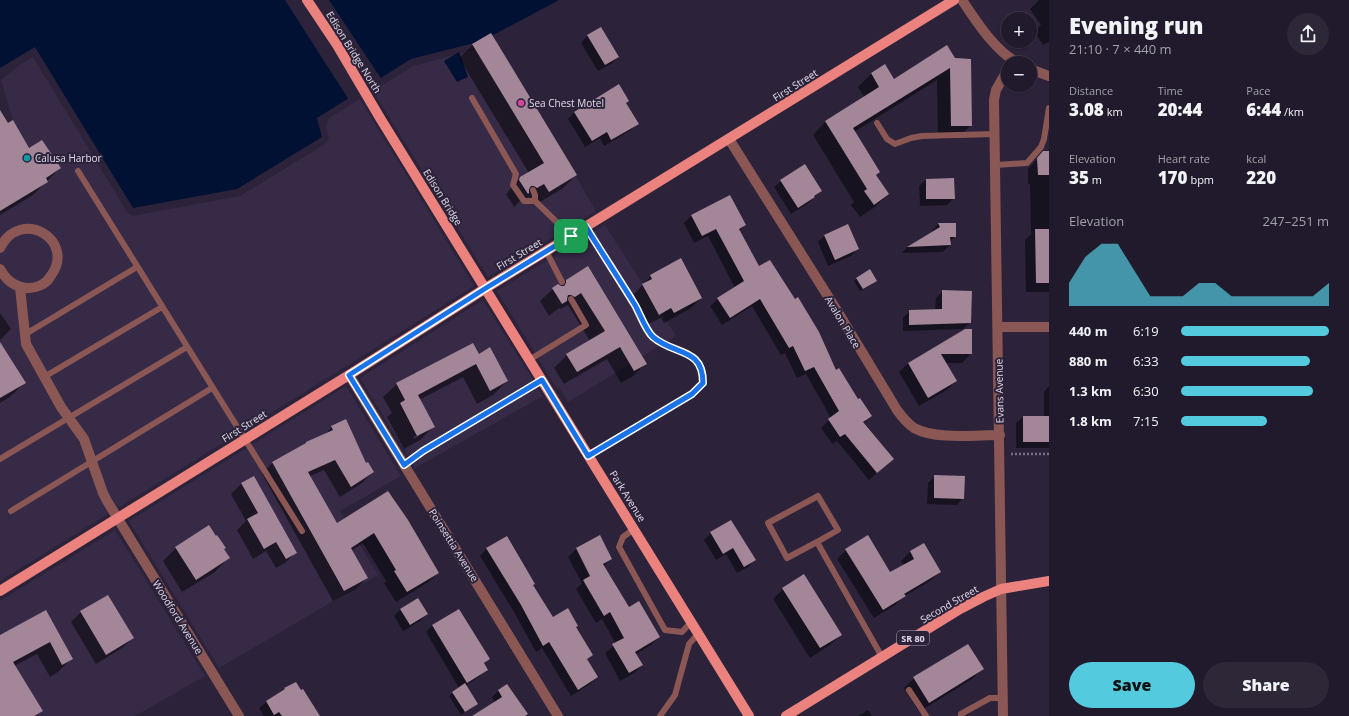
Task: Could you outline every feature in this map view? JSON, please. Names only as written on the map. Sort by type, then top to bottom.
[{"type":"main road","name":"Edison Bridge North","points":[[307,0],[337,45],[380,118]]},
{"type":"main road","name":"First Street","points":[[0,591],[349,375],[486,288],[954,0]]},
{"type":"main road","name":"Edison Bridge","points":[[380,118],[486,288]]},
{"type":"main road","name":"Park Avenue","points":[[486,288],[749,716]]},
{"type":"main road","name":"Second Street","points":[[786,716],[960,609],[983,597],[1001,589],[1049,582]]},
{"type":"street","name":"Evans Avenue","points":[[962,0],[992,42],[1005,56]]},
{"type":"street","points":[[1037,72],[1049,76]]},
{"type":"street","name":"Evans Avenue","points":[[1001,82],[996,90],[994,100],[1003,716]]},
{"type":"street","name":"Avalon Place","points":[[729,139],[904,420],[913,427],[932,435],[1000,435]]},
{"type":"street","points":[[0,248],[4,240],[10,234],[29,228],[38,230],[47,235],[54,242],[58,252],[58,262],[55,272],[49,280],[40,286],[30,288],[20,287],[11,283],[4,276],[0,268]]},
{"type":"street","points":[[20,287],[26,344],[61,407],[84,439],[103,493],[117,518]]},
{"type":"street","points":[[998,327],[1049,326]]},
{"type":"street","name":"Poinsettia Avenue","points":[[349,375],[558,716]]},
{"type":"street","name":"Woodford Avenue","points":[[117,518],[239,716]]},
{"type":"lane","points":[[472,98],[516,174],[513,185],[524,201],[535,201],[571,236]]},
{"type":"lane","points":[[996,166],[1026,163],[1041,147],[1049,108]]},
{"type":"lane","points":[[877,123],[887,139],[895,144],[911,138],[922,136],[995,134]]},
{"type":"lane","points":[[78,171],[302,531]]},
{"type":"lane","points":[[516,174],[523,175]]},
{"type":"lane","points":[[533,190],[535,201]]},
{"type":"lane","points":[[586,227],[652,336],[664,344],[693,356],[699,363],[703,372],[703,383],[692,394],[588,456]]},
{"type":"lane","points":[[546,251],[562,282]]},
{"type":"lane","points":[[24,335],[137,267]]},
{"type":"lane","points":[[529,360],[586,325],[571,299]]},
{"type":"lane","points":[[44,377],[162,307]]},
{"type":"lane","points":[[0,459],[187,347]]},
{"type":"lane","points":[[404,465],[423,451],[542,380]]},
{"type":"lane","points":[[12,511],[212,388]]},
{"type":"lane","points":[[818,496],[838,530],[817,542],[787,558],[768,523],[818,496]]},
{"type":"lane","points":[[634,529],[623,537],[619,548],[665,630],[682,632],[691,622]]},
{"type":"lane","points":[[817,542],[882,657]]},
{"type":"lane","points":[[660,716],[675,695],[689,644],[698,634]]},
{"type":"lane","points":[[909,690],[926,716]]},
{"type":"lane","points":[[961,716],[961,714],[990,698],[1003,698]]},
{"type":"path","points":[[1000,454],[1049,454]]},
{"type":"shaded area","points":[[497,41],[596,211],[488,277],[373,91],[413,66],[485,47]]},
{"type":"shaded area","points":[[33,57],[127,212],[132,216],[240,196],[325,144],[329,138],[326,127],[329,118],[360,99],[474,286],[0,581],[0,125],[13,120],[1,80],[21,64]]},
{"type":"shaded area","points":[[605,225],[676,336],[568,402],[559,387],[557,389],[497,291]]},
{"type":"shaded area","points":[[483,300],[543,396],[415,468],[360,378]]},
{"type":"shaded area","points":[[346,386],[401,476],[340,511],[378,575],[219,668],[129,521]]},
{"type":"shaded area","points":[[115,530],[205,676],[135,716],[0,716],[0,601]]},
{"type":"water","points":[[0,0],[559,0],[482,41],[411,59],[317,118],[322,137],[237,189],[133,208],[35,47],[0,68]]},
{"type":"water","points":[[459,52],[468,77],[457,82],[444,61]]},
{"type":"pier","points":[[285,0],[329,0],[382,80],[349,100]]},
{"type":"building","points":[[601,27],[619,57],[605,65],[587,35]]},
{"type":"building","name":"Sea Chest Motel","points":[[491,33],[577,175],[549,192],[544,184],[537,188],[531,186],[528,194],[519,180],[520,177],[544,163],[472,44]]},
{"type":"building","points":[[947,45],[955,58],[971,59],[972,126],[951,126],[950,68],[853,128],[880,172],[876,175],[889,194],[874,205],[864,191],[867,189],[825,121],[879,87],[871,73],[885,64],[894,79]]},
{"type":"building","points":[[619,84],[629,101],[626,103],[639,124],[611,140],[607,132],[592,141],[574,112]]},
{"type":"building","name":"Calusa Harbor","points":[[0,110],[8,123],[13,120],[29,148],[42,140],[61,168],[46,178],[48,182],[0,211]]},
{"type":"building","points":[[1043,151],[1049,151],[1049,175],[1038,175],[1037,158]]},
{"type":"building","points":[[805,164],[822,191],[798,208],[780,180]]},
{"type":"building","points":[[954,178],[955,199],[926,199],[926,179]]},
{"type":"building","points":[[730,195],[746,225],[739,229],[759,266],[770,260],[795,299],[798,297],[819,332],[836,370],[839,368],[858,399],[860,398],[872,416],[863,422],[894,459],[877,473],[845,434],[840,437],[828,419],[839,411],[814,367],[805,371],[793,346],[789,348],[760,299],[730,318],[717,298],[744,281],[716,229],[702,236],[691,215]]},
{"type":"building","points":[[938,223],[956,223],[956,237],[950,237],[951,245],[907,247],[940,227]]},
{"type":"building","points":[[848,224],[859,249],[835,260],[824,235]]},
{"type":"building","points":[[1035,229],[1049,229],[1049,283],[1036,283]]},
{"type":"building","points":[[681,258],[702,298],[674,313],[671,308],[659,315],[642,284],[652,279],[650,275]]},
{"type":"building","points":[[588,266],[647,364],[634,371],[620,347],[577,372],[566,354],[605,331],[581,293],[575,297],[568,295],[567,301],[562,304],[552,288],[558,284],[564,286],[566,280]]},
{"type":"building","points":[[870,269],[877,281],[863,289],[856,278]]},
{"type":"building","points":[[942,290],[972,291],[971,323],[909,325],[909,310],[942,309]]},
{"type":"building","points":[[965,329],[972,329],[972,354],[941,354],[957,381],[928,398],[908,363]]},
{"type":"building","points":[[0,342],[26,383],[0,398]]},
{"type":"building","points":[[473,343],[479,354],[490,347],[508,381],[490,391],[476,364],[418,395],[435,427],[417,436],[400,403],[405,400],[396,383]]},
{"type":"building","points":[[1023,416],[1049,416],[1049,442],[1023,442]]},
{"type":"building","points":[[346,419],[366,463],[368,462],[374,472],[351,487],[335,460],[308,472],[337,523],[388,491],[408,520],[439,573],[407,592],[374,533],[351,548],[368,578],[344,591],[272,462],[306,442],[333,430],[331,426]]},
{"type":"building","points":[[934,475],[965,476],[964,499],[934,498]]},
{"type":"building","points":[[254,476],[297,553],[286,559],[276,542],[264,549],[247,519],[258,513],[241,483]]},
{"type":"building","points":[[731,520],[756,560],[744,567],[733,548],[723,554],[710,532]]},
{"type":"building","points":[[209,525],[226,548],[224,549],[230,558],[196,580],[175,547]]},
{"type":"building","points":[[600,535],[612,559],[603,564],[629,607],[639,601],[660,637],[635,652],[643,665],[629,673],[612,644],[624,638],[610,612],[604,616],[583,580],[590,576],[576,548]]},
{"type":"building","points":[[868,535],[890,572],[914,559],[910,551],[924,543],[941,572],[904,594],[906,596],[883,610],[845,549]]},
{"type":"building","points":[[507,536],[535,584],[533,585],[553,617],[568,608],[578,626],[576,627],[593,655],[587,659],[598,677],[578,690],[549,642],[543,646],[521,605],[486,548]]},
{"type":"building","points":[[804,574],[842,635],[820,648],[782,588]]},
{"type":"building","points":[[108,595],[134,638],[106,655],[80,611]]},
{"type":"building","points":[[418,598],[428,614],[410,625],[400,609]]},
{"type":"building","points":[[459,609],[490,659],[484,663],[488,670],[467,683],[432,625]]},
{"type":"building","points":[[46,610],[73,659],[62,665],[50,642],[13,662],[43,711],[34,716],[0,716],[0,635]]},
{"type":"building","points":[[968,644],[984,669],[929,703],[913,677]]},
{"type":"building","points":[[296,682],[301,690],[303,689],[320,716],[282,716],[279,712],[274,715],[266,701],[285,689],[284,688]]},
{"type":"building","points":[[465,683],[478,704],[465,712],[452,692]]},
{"type":"building","points":[[507,684],[528,714],[525,716],[472,716],[502,697],[498,690]]},
{"type":"place","name":"Sea Chest Motel","points":[[521,103]]},
{"type":"place","name":"Calusa Harbor","points":[[27,158]]},
{"type":"route","points":[[586,227],[652,336],[664,344],[693,356],[699,363],[703,372],[703,383],[692,394],[588,456],[542,380],[423,451],[404,465],[349,375],[571,236],[586,227]]}]
